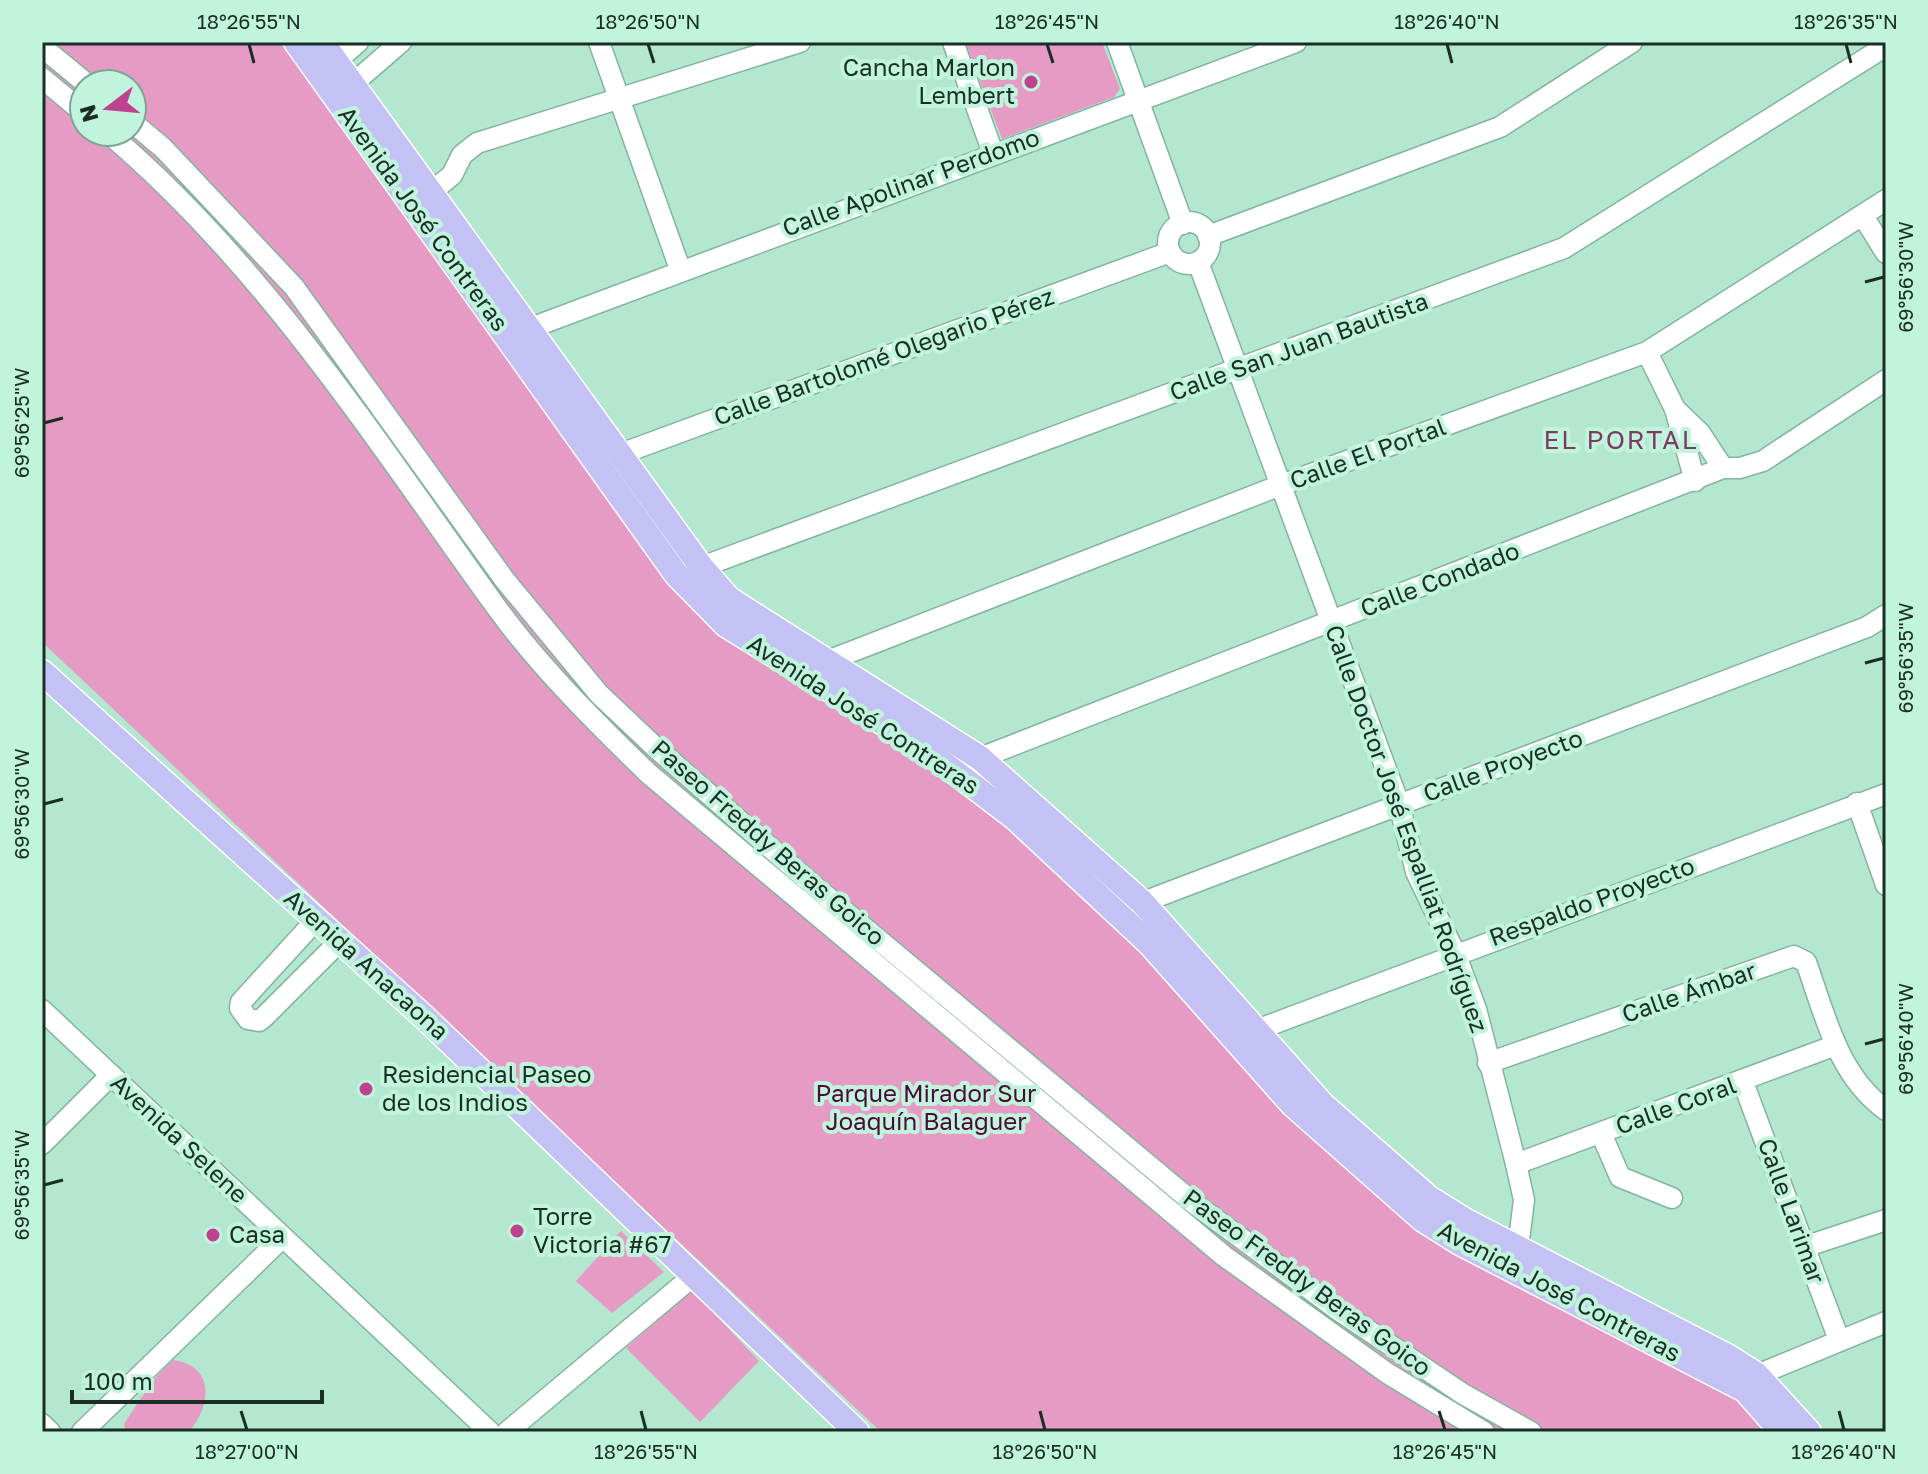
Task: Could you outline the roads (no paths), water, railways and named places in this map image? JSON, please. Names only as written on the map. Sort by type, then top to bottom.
[{"type":"main road","name":"Avenida José Contreras","points":[[296,42],[326,60],[344,92],[609,459],[729,599],[980,758],[1142,902],[1323,1105],[1429,1198],[1512,1257],[1745,1390],[1782,1432]]},
{"type":"main road","name":"Avenida José Contreras","points":[[344,92],[430,193],[528,329],[676,574],[716,617],[758,648],[960,773],[1074,870],[1150,944],[1265,1074],[1334,1143],[1422,1219],[1665,1320],[1757,1375],[1809,1432]]},
{"type":"main road","name":"Avenida Anacaona","points":[[42,672],[557,1142],[692,1277],[857,1432]]},
{"type":"street","points":[[326,60],[358,42]]},
{"type":"street","points":[[344,92],[401,42]]},
{"type":"street","points":[[599,42],[680,269]]},
{"type":"street","points":[[430,193],[452,175],[462,155],[477,143],[800,42]]},
{"type":"street","points":[[953,42],[993,153]]},
{"type":"street","points":[[1117,42],[1183,224]]},
{"type":"street","name":"Calle Apolinar Perdomo","points":[[528,329],[680,269],[1296,42]]},
{"type":"street","points":[[1208,236],[1500,127],[1632,42]]},
{"type":"street","name":"Calle San Juan Bautista","points":[[676,574],[702,568],[1564,248],[1886,46]]},
{"type":"street","points":[[42,47],[68,68]]},
{"type":"street","points":[[42,78],[68,100]]},
{"type":"street","name":"Paseo Freddy Beras Goico","points":[[148,135],[294,287],[504,579],[599,694],[813,885],[1195,1204],[1281,1270],[1463,1394],[1531,1432]]},
{"type":"street","name":"Paseo Freddy Beras Goico","points":[[125,148],[167,184],[287,317],[495,606],[588,714],[649,774],[1224,1256],[1387,1373],[1484,1432]]},
{"type":"street","name":"Calle El Portal","points":[[825,662],[1281,485],[1647,352],[1886,200]]},
{"type":"street","points":[[1863,216],[1886,253]]},
{"type":"street","points":[[1183,224],[1198,225],[1208,236],[1208,251],[1198,262],[1182,263],[1170,252],[1169,237],[1183,224]]},
{"type":"street","name":"Calle Bartolomé Olegario Pérez","points":[[609,459],[1170,252]]},
{"type":"street","name":"Calle Doctor José Espalliat Rodríguez","points":[[1198,262],[1399,804],[1416,872],[1455,953],[1476,1009],[1524,1200],[1512,1257]]},
{"type":"street","points":[[1647,352],[1675,409],[1695,481]]},
{"type":"street","name":"Calle Condado","points":[[960,773],[980,758],[1723,468],[1740,468],[1763,461],[1886,380]]},
{"type":"street","points":[[1675,409],[1700,433],[1723,468]]},
{"type":"street","name":"Calle Proyecto","points":[[1117,912],[1633,718],[1867,627],[1886,615]]},
{"type":"street","name":"Respaldo Proyecto","points":[[1254,1031],[1455,953],[1886,794]]},
{"type":"street","points":[[1857,803],[1886,885]]},
{"type":"street","points":[[316,920],[241,1002],[240,1008],[248,1019],[259,1021],[264,1017],[340,941]]},
{"type":"street","name":"Calle Ámbar","points":[[1488,1063],[1794,956],[1806,962],[1836,1045],[1856,1082],[1886,1110]]},
{"type":"street","name":"Avenida Selene","points":[[42,1010],[490,1432]]},
{"type":"street","points":[[976,1050],[990,1032]]},
{"type":"street","name":"Calle Coral","points":[[1516,1164],[1836,1045]]},
{"type":"street","points":[[42,1144],[111,1075]]},
{"type":"street","name":"Calle Larimar","points":[[1743,1082],[1839,1340]]},
{"type":"street","points":[[1601,1133],[1620,1177],[1672,1198]]},
{"type":"street","points":[[1804,1247],[1886,1220]]},
{"type":"street","points":[[82,1432],[283,1237]]},
{"type":"street","points":[[507,1432],[692,1277]]},
{"type":"street","points":[[1757,1375],[1886,1322]]},
{"type":"street","points":[[42,1424],[50,1432]]},
{"type":"place","name":"Cancha Marlon Lembert","points":[[1031,82]]},
{"type":"place","name":"Residencial Paseo de los Indios","points":[[366,1089]]},
{"type":"place","name":"Torre Victoria #67","points":[[517,1231]]},
{"type":"place","name":"Casa","points":[[213,1235]]},
{"type":"district","name":"EL PORTAL","points":[[1621,440]]},
{"type":"park label","name":"Parque Mirador Sur Joaquín Balaguer","points":[[926,1108]]}]
